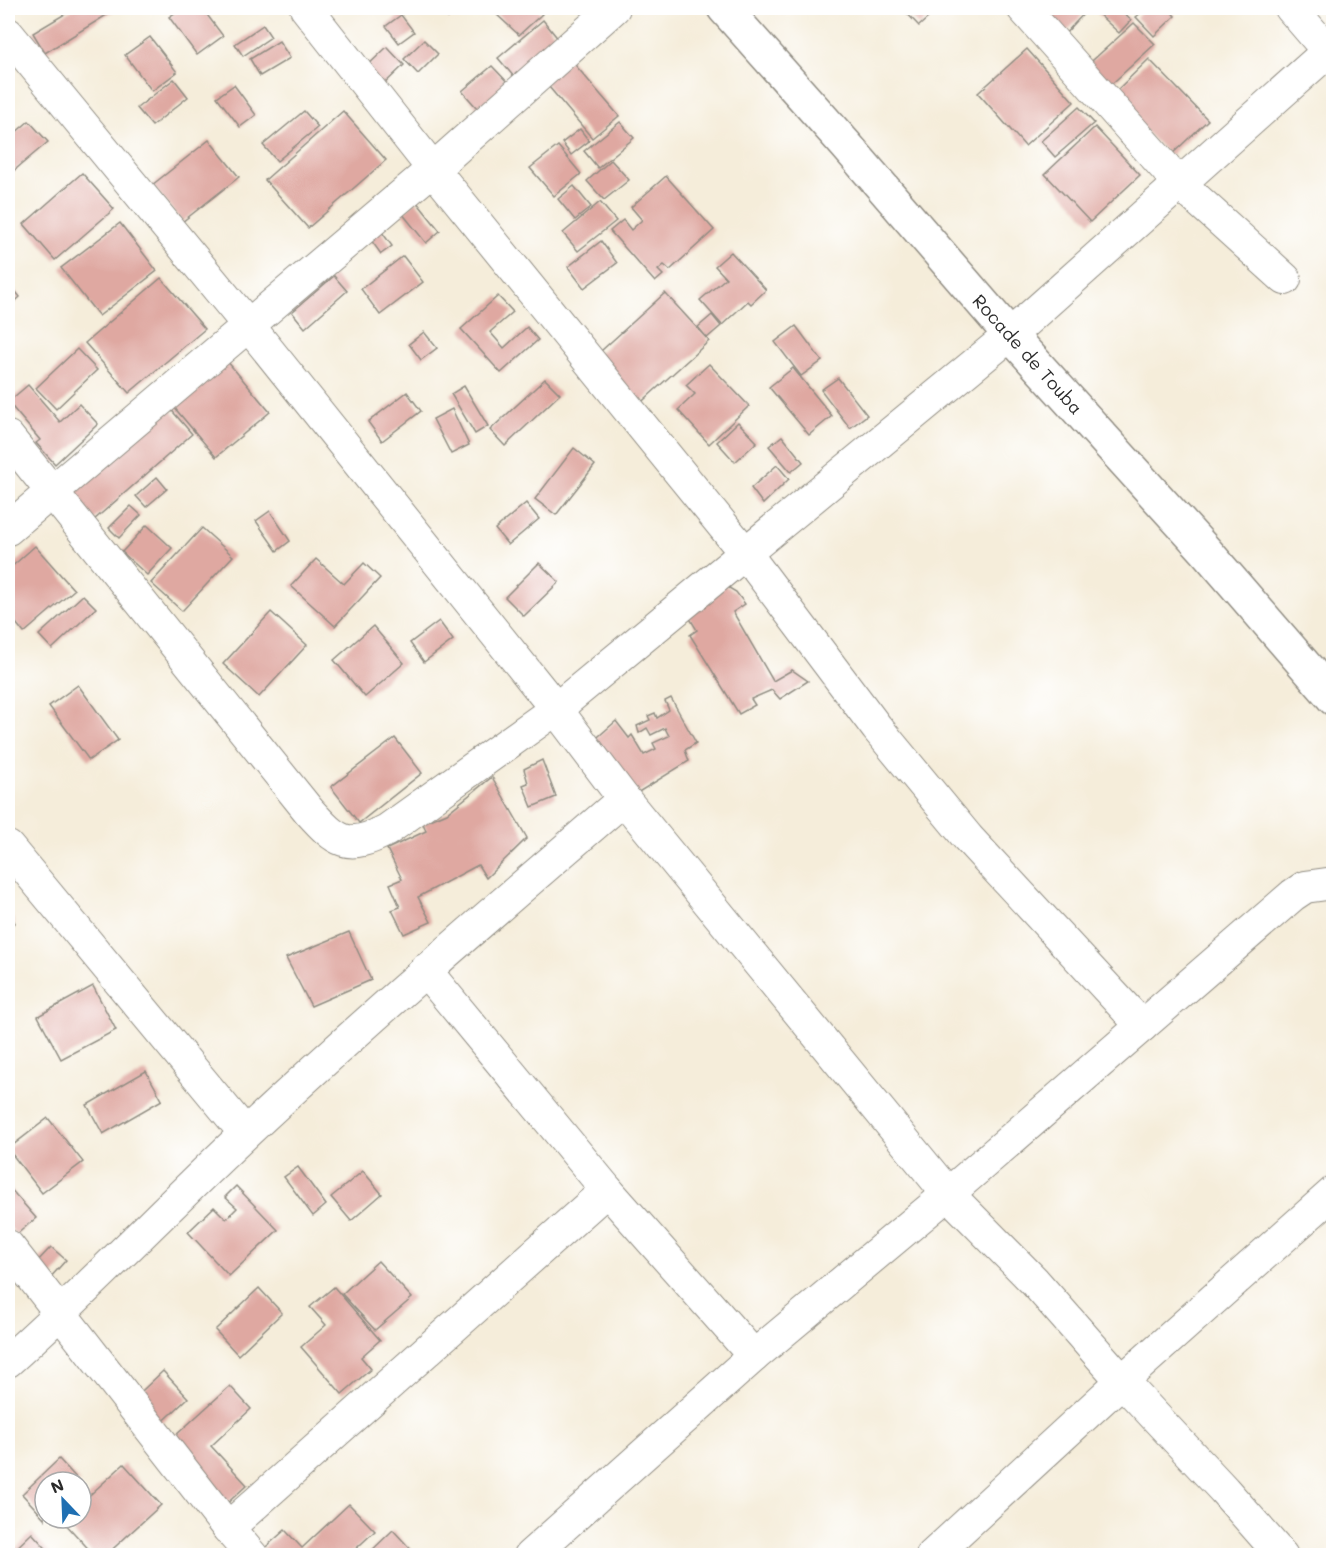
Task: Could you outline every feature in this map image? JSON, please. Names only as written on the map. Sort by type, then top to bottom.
[{"type":"main road","name":"Rocade de Touba","points":[[724,8],[1010,335],[1205,550],[1334,699]]},
{"type":"street","points":[[306,8],[433,169],[746,554],[877,728],[968,838],[1142,1026]]},
{"type":"street","points":[[8,530],[51,491],[433,169],[614,8]]},
{"type":"street","points":[[1023,8],[1179,183],[1286,279]]},
{"type":"street","points":[[8,436],[309,811],[326,830],[347,843],[367,841],[387,830],[556,709],[746,554],[1010,335],[1179,183],[1332,52],[1292,8]]},
{"type":"street","points":[[8,34],[248,325],[556,709],[624,800],[948,1194],[1034,1281],[1282,1556]]},
{"type":"street","points":[[8,1361],[61,1314],[245,1134],[425,970],[624,800]]},
{"type":"street","points":[[8,847],[245,1134]]},
{"type":"street","points":[[548,1550],[754,1356],[948,1194],[1293,895],[1305,887],[1334,883]]},
{"type":"street","points":[[425,970],[607,1190],[754,1356]]},
{"type":"street","points":[[228,1528],[607,1190]]},
{"type":"street","points":[[932,1556],[1122,1381],[1334,1192]]},
{"type":"street","points":[[8,1246],[252,1556]]},
{"type":"building","points":[[75,8],[118,8],[45,53],[33,33]]},
{"type":"building","points":[[182,8],[202,8],[223,36],[197,55],[169,17]]},
{"type":"building","points":[[439,8],[537,8],[542,14],[519,35],[496,14],[459,10],[448,18]]},
{"type":"building","points":[[902,8],[939,8],[919,26]]},
{"type":"building","points":[[1027,8],[1089,8],[1061,38]]},
{"type":"building","points":[[1097,8],[1117,8],[1131,20],[1119,33],[1095,11]]},
{"type":"building","points":[[1147,8],[1168,8],[1175,16],[1154,36],[1136,17]]},
{"type":"building","points":[[401,15],[414,32],[399,43],[386,26]]},
{"type":"building","points":[[543,20],[559,40],[515,78],[498,58]]},
{"type":"building","points":[[1134,23],[1155,44],[1104,91],[1083,69]]},
{"type":"building","points":[[263,25],[271,37],[243,56],[235,44]]},
{"type":"building","points":[[150,37],[177,72],[152,91],[125,55]]},
{"type":"building","points":[[424,40],[438,54],[418,74],[404,59]]},
{"type":"building","points":[[279,41],[290,58],[260,76],[250,59]]},
{"type":"building","points":[[387,47],[404,65],[381,87],[364,69]]},
{"type":"building","points":[[1027,49],[1074,102],[1025,146],[978,93]]},
{"type":"building","points":[[570,59],[619,116],[592,138],[544,81]]},
{"type":"building","points":[[1149,59],[1208,120],[1170,156],[1111,96]]},
{"type":"building","points":[[492,66],[512,87],[485,117],[462,91]]},
{"type":"building","points":[[174,79],[188,97],[152,126],[137,108]]},
{"type":"building","points":[[234,85],[256,115],[240,127],[217,97]]},
{"type":"building","points":[[1079,107],[1094,123],[1055,157],[1041,141]]},
{"type":"building","points":[[304,111],[318,127],[277,161],[263,145]]},
{"type":"building","points":[[343,111],[386,160],[308,228],[265,180]]},
{"type":"building","points":[[29,121],[48,142],[10,174],[8,171],[8,139]]},
{"type":"building","points":[[620,122],[634,138],[598,168],[584,151]]},
{"type":"building","points":[[1095,127],[1140,175],[1090,222],[1045,174]]},
{"type":"building","points":[[580,129],[589,141],[571,155],[562,143]]},
{"type":"building","points":[[209,140],[239,177],[182,222],[152,185]]},
{"type":"building","points":[[558,146],[581,174],[554,196],[530,168]]},
{"type":"building","points":[[611,160],[629,180],[604,200],[587,181]]},
{"type":"building","points":[[82,173],[114,209],[55,260],[24,224]]},
{"type":"building","points":[[666,176],[714,230],[670,270],[664,265],[658,270],[663,275],[655,282],[610,231],[623,220],[631,230],[642,220],[631,207]]},
{"type":"building","points":[[574,186],[591,207],[575,220],[558,199]]},
{"type":"building","points":[[416,201],[440,231],[426,243],[402,213]]},
{"type":"building","points":[[600,202],[616,221],[578,251],[563,233]]},
{"type":"building","points":[[120,223],[157,271],[99,316],[61,268]]},
{"type":"building","points":[[379,228],[392,246],[381,254],[368,236]]},
{"type":"building","points":[[601,241],[617,263],[584,288],[568,267]]},
{"type":"building","points":[[731,252],[766,290],[751,304],[748,301],[722,325],[700,300],[726,278],[715,266]]},
{"type":"building","points":[[403,256],[423,282],[380,315],[361,289]]},
{"type":"building","points":[[334,276],[347,291],[305,328],[292,312]]},
{"type":"building","points":[[161,278],[205,329],[129,393],[85,343]]},
{"type":"building","points":[[8,282],[20,297],[8,308]]},
{"type":"building","points":[[665,293],[709,341],[635,408],[591,360]]},
{"type":"building","points":[[498,296],[513,312],[490,332],[504,348],[527,327],[538,340],[501,373],[461,329]]},
{"type":"building","points":[[712,315],[721,326],[707,338],[698,327]]},
{"type":"building","points":[[796,326],[822,361],[801,376],[775,342]]},
{"type":"building","points":[[424,332],[437,348],[421,360],[409,344]]},
{"type":"building","points":[[77,349],[97,370],[56,409],[36,388]]},
{"type":"building","points":[[227,361],[270,412],[216,457],[173,406]]},
{"type":"building","points":[[709,364],[749,406],[709,444],[678,410],[695,394],[686,385]]},
{"type":"building","points":[[793,368],[832,416],[809,435],[769,387]]},
{"type":"building","points":[[838,378],[867,415],[850,428],[821,390]]},
{"type":"building","points":[[545,379],[560,394],[505,446],[490,430]]},
{"type":"building","points":[[28,385],[60,422],[79,404],[98,424],[55,464],[36,443],[40,440],[8,402]]},
{"type":"building","points":[[464,386],[488,426],[475,434],[451,394]]},
{"type":"building","points":[[407,392],[421,411],[382,441],[368,422]]},
{"type":"building","points":[[168,406],[192,434],[94,520],[69,493]]},
{"type":"building","points":[[452,409],[469,445],[451,454],[433,419]]},
{"type":"building","points":[[738,422],[757,442],[735,462],[717,442]]},
{"type":"building","points":[[782,436],[803,462],[791,472],[769,446]]},
{"type":"building","points":[[574,448],[595,465],[556,515],[535,499]]},
{"type":"building","points":[[777,465],[789,479],[763,504],[751,488]]},
{"type":"building","points":[[157,477],[167,489],[146,507],[136,496]]},
{"type":"building","points":[[526,503],[539,519],[508,545],[495,529]]},
{"type":"building","points":[[131,506],[141,515],[119,538],[109,528]]},
{"type":"building","points":[[270,511],[290,541],[277,551],[256,521]]},
{"type":"building","points":[[147,525],[172,548],[147,575],[122,552]]},
{"type":"building","points":[[202,528],[233,556],[182,611],[151,583]]},
{"type":"building","points":[[35,546],[74,590],[24,633],[8,613],[8,570]]},
{"type":"building","points":[[316,559],[344,584],[364,563],[380,578],[335,626],[291,586]]},
{"type":"building","points":[[539,563],[559,582],[524,616],[505,597]]},
{"type":"building","points":[[719,582],[736,592],[745,604],[733,612],[773,681],[792,670],[808,681],[780,699],[772,690],[751,699],[755,705],[739,714],[690,635],[697,630],[686,612]]},
{"type":"building","points":[[83,595],[96,608],[52,649],[39,635]]},
{"type":"building","points":[[271,612],[307,645],[259,697],[223,664]]},
{"type":"building","points":[[439,621],[453,640],[424,662],[410,643]]},
{"type":"building","points":[[373,626],[404,663],[365,697],[334,660]]},
{"type":"building","points":[[78,685],[118,740],[89,760],[49,706]]},
{"type":"building","points":[[671,698],[696,743],[685,750],[689,761],[637,793],[591,743],[616,721],[629,738],[632,735],[644,755],[656,749],[653,743],[669,736],[665,728],[651,735],[647,728],[639,733],[637,726],[650,720],[648,716],[655,713],[657,718],[669,710],[665,701]]},
{"type":"building","points":[[395,738],[422,773],[359,823],[331,787]]},
{"type":"building","points":[[542,760],[556,797],[532,807],[523,785],[528,783],[524,769]]},
{"type":"building","points":[[492,777],[527,838],[486,878],[478,865],[418,897],[431,922],[404,934],[392,910],[400,907],[390,884],[402,879],[387,849],[426,831],[423,823],[447,813]]},
{"type":"building","points":[[8,909],[15,923],[8,927]]},
{"type":"building","points":[[349,932],[371,980],[311,1006],[286,958]]},
{"type":"building","points":[[93,986],[116,1030],[61,1059],[38,1016]]},
{"type":"building","points":[[146,1071],[162,1100],[103,1134],[87,1105]]},
{"type":"building","points":[[48,1118],[83,1162],[42,1193],[8,1149]]},
{"type":"building","points":[[298,1167],[326,1205],[313,1216],[284,1177]]},
{"type":"building","points":[[363,1171],[382,1194],[351,1221],[331,1197]]},
{"type":"building","points":[[8,1186],[36,1218],[16,1235],[8,1225]]},
{"type":"building","points":[[236,1186],[278,1230],[229,1276],[188,1232],[214,1207],[226,1219],[237,1208],[225,1197]]},
{"type":"building","points":[[51,1247],[66,1260],[49,1279],[34,1265]]},
{"type":"building","points":[[378,1261],[412,1298],[375,1330],[342,1294]]},
{"type":"building","points":[[334,1287],[380,1340],[361,1357],[371,1369],[342,1394],[301,1347],[326,1325],[310,1307]]},
{"type":"building","points":[[259,1288],[282,1313],[238,1355],[215,1330]]},
{"type":"building","points":[[163,1371],[188,1398],[152,1432],[126,1406]]},
{"type":"building","points":[[230,1386],[251,1409],[211,1446],[247,1485],[222,1508],[164,1446]]},
{"type":"building","points":[[59,1459],[69,1470],[47,1470]]},
{"type":"building","points":[[124,1464],[161,1505],[105,1556],[95,1556],[71,1530],[93,1530],[93,1492]]},
{"type":"building","points":[[33,1484],[33,1506],[22,1494]]},
{"type":"building","points":[[349,1504],[375,1531],[348,1556],[258,1554],[285,1530],[302,1548]]},
{"type":"building","points":[[393,1530],[417,1556],[366,1556]]},
{"type":"building","points":[[32,1533],[53,1556],[8,1556]]}]
